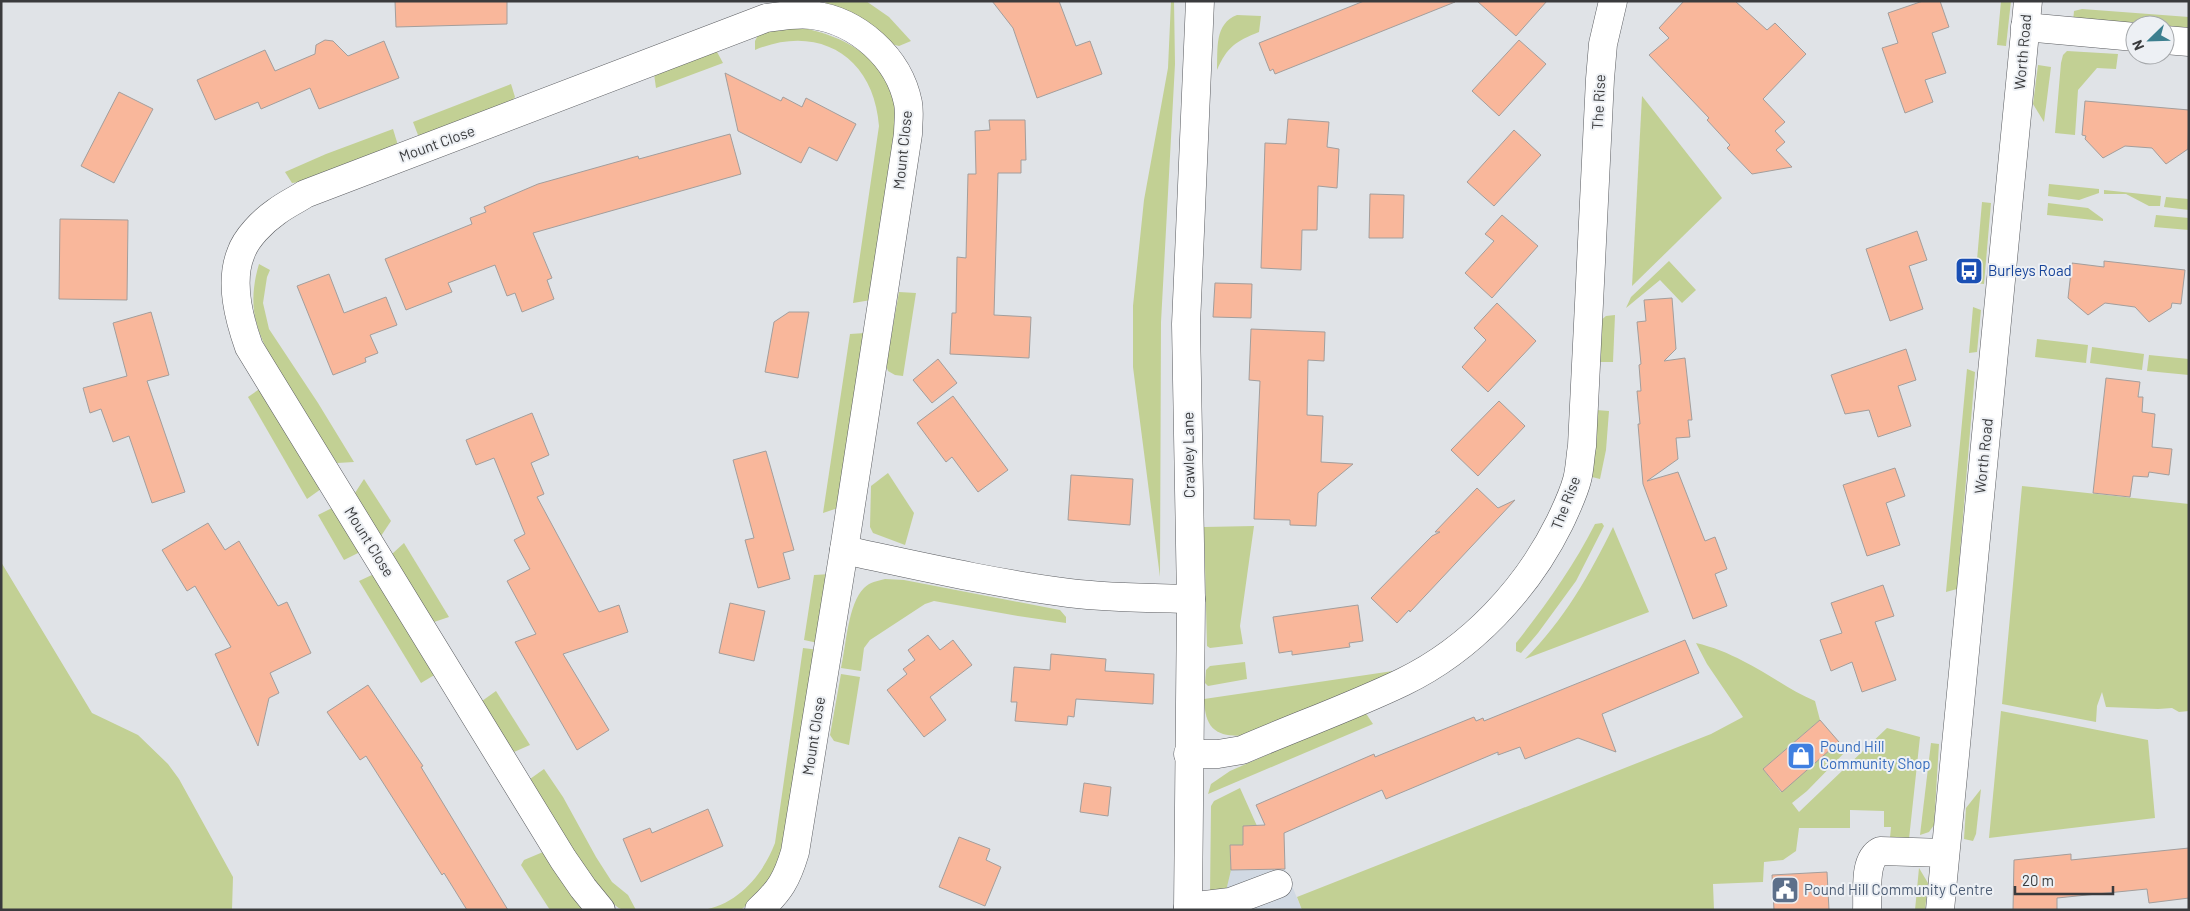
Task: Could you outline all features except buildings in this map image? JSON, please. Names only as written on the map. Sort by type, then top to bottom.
[{"type":"street","name":"Crawley Lane","points":[[1188,908],[1191,599],[1186,324],[1200,1]]},
{"type":"street","name":"The Rise","points":[[1188,754],[1218,754],[1242,750],[1404,682],[1460,646],[1482,627],[1523,584],[1541,558],[1568,504],[1577,480],[1582,446],[1600,79],[1603,44],[1613,1]]},
{"type":"street","points":[[2026,14],[2125,35]]},
{"type":"street","name":"Worth Road","points":[[1940,910],[2026,14]]},
{"type":"street","name":"Mount Close","points":[[601,910],[583,888],[564,859],[249,347],[240,324],[236,303],[236,279],[241,253],[255,232],[275,212],[305,194],[766,18],[812,15],[836,21],[873,43],[889,59],[902,79],[909,105],[908,134],[795,852],[788,875],[776,895],[759,910]]},
{"type":"street","points":[[2175,41],[2189,42]]},
{"type":"street","points":[[844,550],[955,574],[1069,593],[1104,597],[1191,599]]},
{"type":"street","points":[[1867,910],[1870,861],[1875,854],[1880,851],[1945,853]]},
{"type":"street","points":[[1188,908],[1230,902],[1278,884]]},
{"type":"shaded area","points":[[1271,844],[1285,869],[1302,910],[1211,910],[1231,870],[1230,845]]},
{"type":"green space","points":[[825,1],[866,1],[889,17],[911,41],[899,46],[891,44],[826,5]]},
{"type":"green space","points":[[1171,1],[1174,1],[1175,64],[1161,322],[1160,577],[1133,367],[1133,306],[1144,200],[1168,68]]},
{"type":"green space","points":[[2001,1],[2011,1],[2006,46],[1997,45]]},
{"type":"green space","points":[[2082,9],[2162,15],[2125,15],[2125,23],[2073,21],[2074,11]]},
{"type":"green space","points":[[1237,15],[1261,16],[1259,32],[1244,38],[1233,46],[1217,70],[1221,31],[1224,24]]},
{"type":"green space","points":[[2175,16],[2189,17],[2189,31],[2175,30]]},
{"type":"green space","points":[[797,27],[837,38],[854,47],[870,59],[882,73],[891,89],[896,108],[895,153],[871,300],[853,303],[879,126],[875,102],[867,81],[854,65],[839,52],[821,44],[801,41],[778,43],[755,50],[755,41],[758,35],[779,29]]},
{"type":"green space","points":[[716,50],[723,63],[656,88],[654,74]]},
{"type":"green space","points":[[2067,51],[2118,54],[2116,69],[2097,68],[2078,90],[2075,135],[2055,133],[2061,63],[2063,55]]},
{"type":"green space","points":[[2038,65],[2051,67],[2044,122],[2033,104]]},
{"type":"green space","points":[[511,84],[515,97],[510,103],[423,136],[418,135],[413,122]]},
{"type":"green space","points":[[1642,96],[1722,198],[1632,286]]},
{"type":"green space","points":[[393,129],[397,142],[396,148],[300,182],[292,183],[285,172],[326,154]]},
{"type":"green space","points":[[2049,184],[2099,189],[2099,193],[2079,200],[2048,196]]},
{"type":"green space","points":[[2104,190],[2161,196],[2160,206],[2149,206],[2126,194],[2104,194]]},
{"type":"green space","points":[[2166,197],[2189,199],[2189,210],[2164,207]]},
{"type":"green space","points":[[1982,202],[1991,203],[1984,284],[1975,283]]},
{"type":"green space","points":[[2048,203],[2088,208],[2103,219],[2103,221],[2047,215]]},
{"type":"green space","points":[[2156,215],[2189,218],[2189,230],[2154,227]]},
{"type":"green space","points":[[1669,261],[1696,290],[1682,303],[1660,280],[1626,308],[1631,297]]},
{"type":"green space","points":[[259,264],[270,270],[263,303],[269,329],[354,462],[337,463],[277,368],[264,343],[257,325],[253,302],[255,279]]},
{"type":"green space","points":[[899,292],[916,293],[903,376],[895,375],[888,371],[886,365]]},
{"type":"green space","points":[[1973,307],[1981,310],[1977,352],[1969,353]]},
{"type":"green space","points":[[1615,315],[1613,362],[1600,362],[1600,321],[1606,316]]},
{"type":"green space","points":[[865,333],[838,508],[823,513],[850,334]]},
{"type":"green space","points":[[2037,339],[2088,345],[2086,363],[2035,357]]},
{"type":"green space","points":[[2092,347],[2144,354],[2142,370],[2090,363]]},
{"type":"green space","points":[[2149,355],[2189,359],[2189,375],[2147,371]]},
{"type":"green space","points":[[1967,369],[1975,372],[1957,589],[1946,592]]},
{"type":"green space","points":[[258,390],[263,391],[321,489],[307,499],[248,397]]},
{"type":"green space","points":[[1596,410],[1609,411],[1606,450],[1600,479],[1588,476]]},
{"type":"green space","points":[[888,473],[914,513],[905,545],[873,533],[870,527],[871,486]]},
{"type":"green space","points":[[364,479],[391,521],[381,536],[355,493]]},
{"type":"green space","points":[[2022,486],[2189,504],[2189,711],[2179,712],[2172,708],[2106,707],[2102,692],[2097,706],[2096,722],[2002,704]]},
{"type":"green space","points":[[334,507],[360,552],[344,560],[318,515]]},
{"type":"green space","points":[[1602,523],[1604,526],[1576,581],[1521,653],[1516,651],[1516,643],[1578,555],[1595,524]]},
{"type":"green space","points":[[1254,526],[1240,626],[1243,644],[1210,648],[1207,646],[1204,527]]},
{"type":"green space","points":[[1613,527],[1649,612],[1525,659],[1552,629],[1575,597]]},
{"type":"green space","points":[[404,543],[449,617],[434,622],[392,554]]},
{"type":"green space","points":[[1,562],[92,713],[138,735],[168,764],[179,779],[233,877],[232,910],[1,910]]},
{"type":"green space","points":[[374,574],[436,674],[421,683],[359,581]]},
{"type":"green space","points":[[831,574],[818,643],[804,640],[814,575]]},
{"type":"green space","points":[[885,579],[904,580],[1060,610],[1066,617],[1066,623],[934,601],[925,604],[870,640],[864,648],[861,671],[841,668],[848,626],[854,604],[864,588],[869,584]]},
{"type":"green space","points":[[1696,643],[1737,658],[1815,701],[1820,720],[1763,769],[1781,792],[1839,742],[1847,750],[1807,791],[1792,803],[1799,812],[1887,728],[1920,737],[1909,839],[1890,838],[1891,827],[1884,827],[1884,811],[1850,810],[1850,828],[1799,828],[1796,851],[1783,860],[1764,862],[1763,882],[1713,884],[1714,910],[1302,910],[1297,897],[1711,734],[1743,717],[1707,664]]},
{"type":"green space","points":[[803,648],[819,650],[784,860],[760,894],[742,909],[702,910],[726,902],[747,887],[770,855],[775,843]]},
{"type":"green space","points":[[1245,662],[1247,679],[1208,686],[1205,683],[1206,670],[1210,666]]},
{"type":"green space","points":[[1393,671],[1250,735],[1222,734],[1211,726],[1207,719],[1204,699]]},
{"type":"green space","points":[[841,674],[860,677],[849,745],[834,741],[830,735]]},
{"type":"green space","points":[[496,691],[530,745],[514,752],[482,701]]},
{"type":"green space","points":[[2001,711],[2148,740],[2155,818],[1989,838]]},
{"type":"green space","points":[[1365,712],[1373,724],[1208,794],[1211,784],[1230,771]]},
{"type":"green space","points":[[1931,743],[1939,744],[1934,825],[1929,832],[1920,835]]},
{"type":"green space","points":[[544,769],[563,797],[612,882],[628,895],[636,910],[623,910],[611,901],[572,850],[530,779]]},
{"type":"green space","points":[[1240,788],[1257,826],[1243,827],[1243,845],[1230,845],[1231,870],[1225,895],[1210,896],[1211,806],[1214,801]]},
{"type":"green space","points":[[1981,789],[1976,834],[1973,841],[1964,839],[1966,808]]},
{"type":"green space","points":[[543,852],[582,910],[550,910],[521,865],[524,860]]},
{"type":"green space","points":[[1919,868],[1928,883],[1925,910],[1915,910]]},
{"type":"place","name":"Burleys Road","points":[[1969,271]]},
{"type":"place","name":"Pound Hill Community Shop","points":[[1801,756]]},
{"type":"place","name":"Pound Hill Community Centre","points":[[1785,890]]}]
